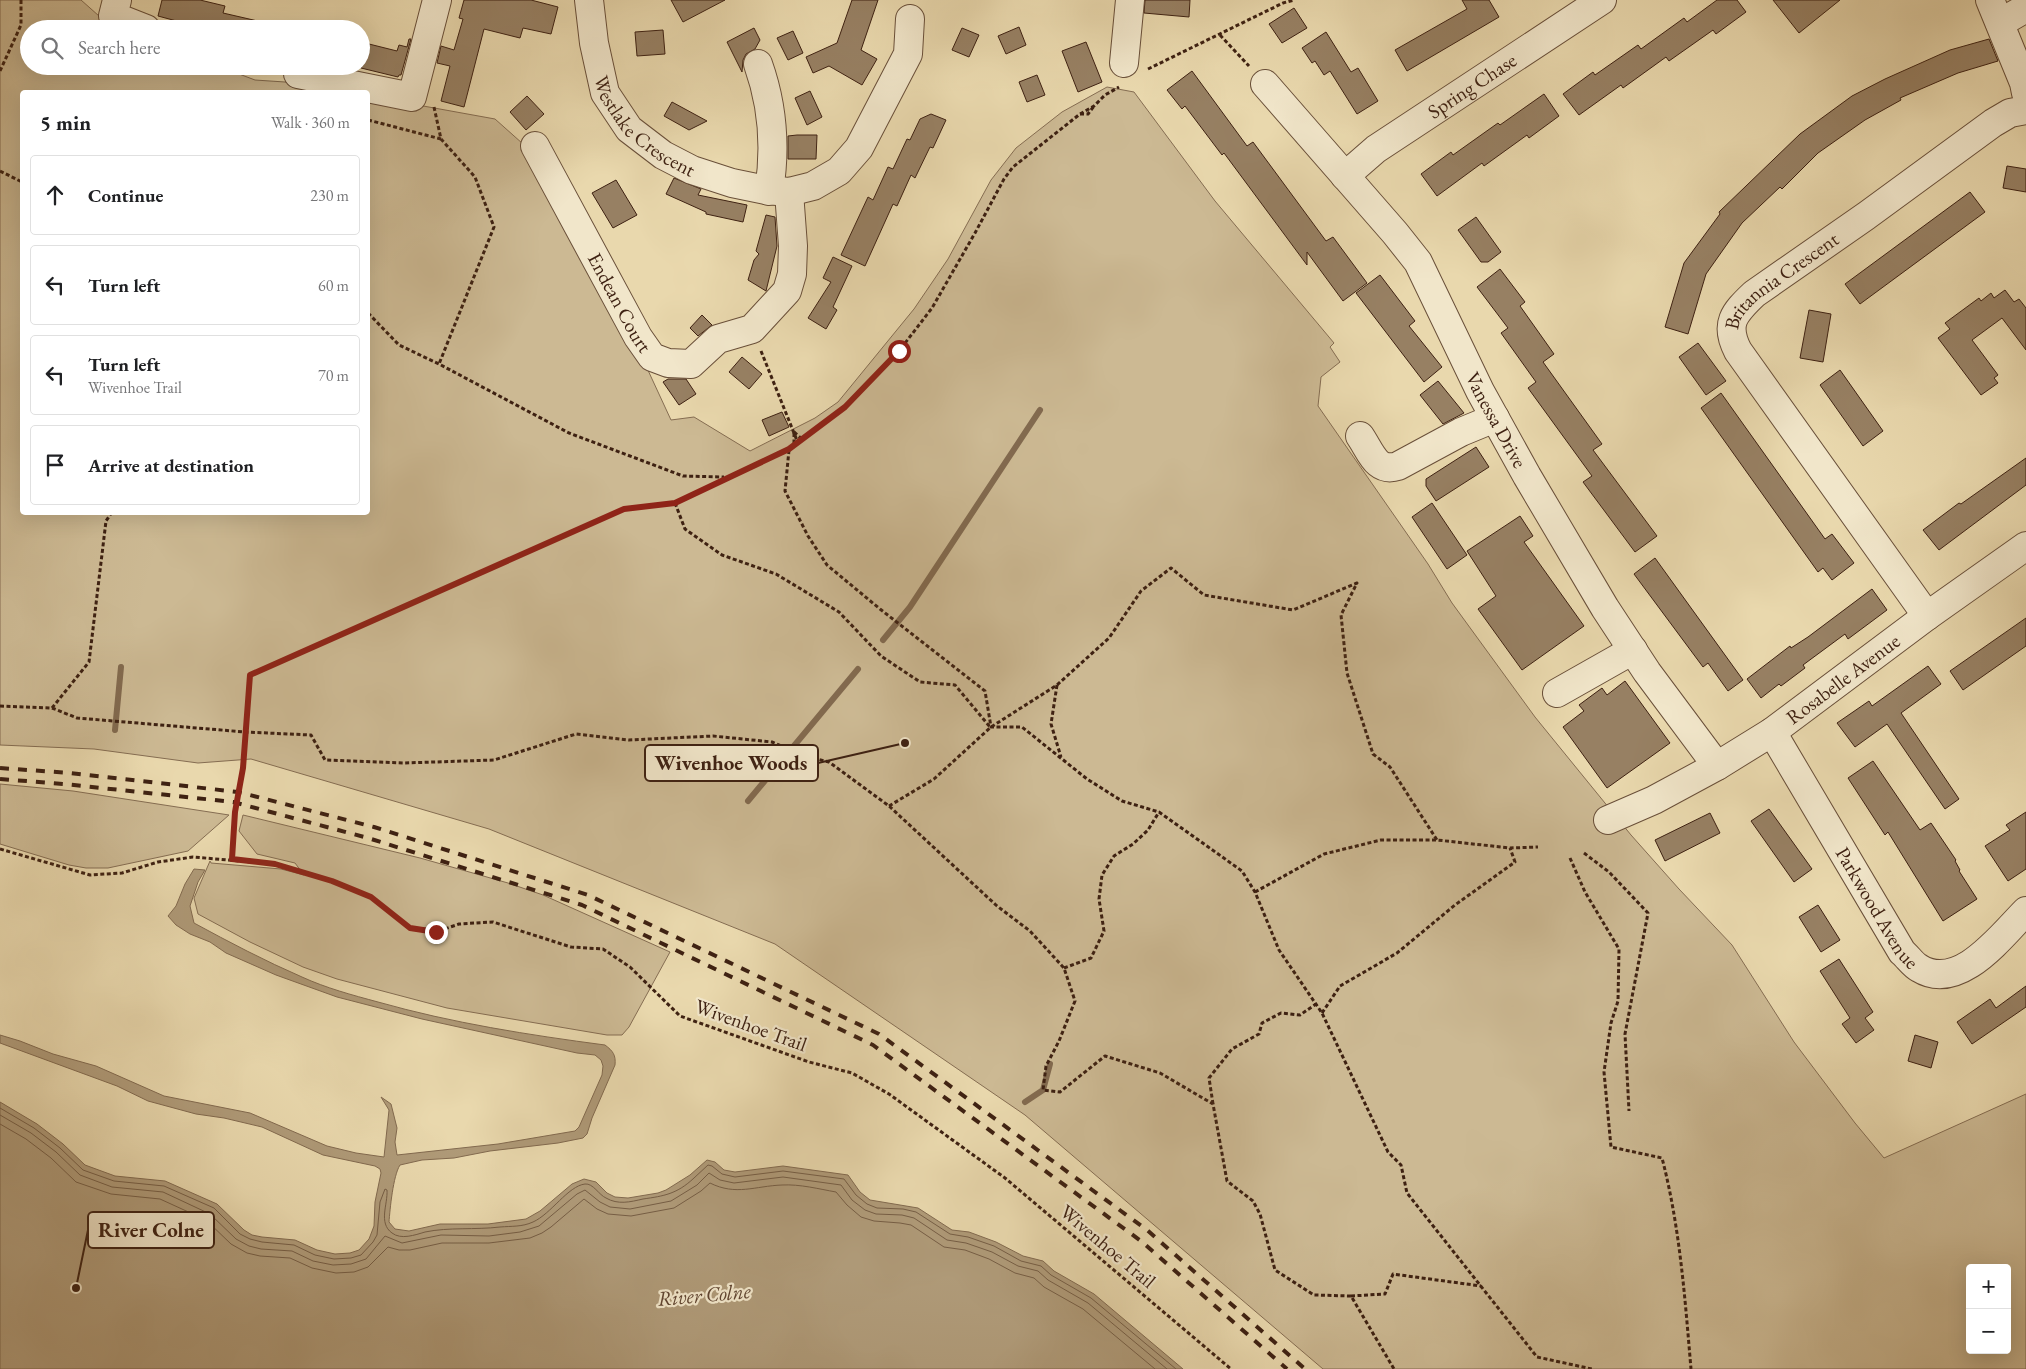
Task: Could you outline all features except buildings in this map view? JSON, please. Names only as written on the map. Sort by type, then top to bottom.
[{"type":"street","points":[[117,0],[113,16],[123,20]]},
{"type":"street","points":[[303,75],[412,97],[437,0]]},
{"type":"street","name":"Westlake Crescent","points":[[589,0],[594,43],[605,93],[629,129],[663,156],[692,170],[732,183],[779,192],[813,186],[839,171],[859,148],[908,54],[910,19]]},
{"type":"street","points":[[1129,74],[1130,0]]},
{"type":"street","name":"Spring Chase","points":[[1345,176],[1376,149],[1602,0]]},
{"type":"street","points":[[2026,8],[1995,11],[2024,83],[2026,93]]},
{"type":"street","points":[[752,329],[787,291],[792,274],[793,246],[773,168],[773,125],[766,87],[758,64]]},
{"type":"street","name":"Vanessa Drive","points":[[1265,84],[1418,262],[1494,418],[1605,608],[1686,727],[1717,766]]},
{"type":"street","name":"Britannia Crescent","points":[[1928,616],[1738,350],[1732,339],[1730,328],[1741,306],[1754,294],[1993,123],[2010,113],[2026,110]]},
{"type":"street","name":"Endean Court","points":[[535,146],[638,337],[652,357],[668,364],[691,364],[718,339],[752,329]]},
{"type":"street","points":[[1360,436],[1379,465],[1389,469],[1461,432],[1494,418]]},
{"type":"street","name":"Rosabelle Avenue","points":[[1608,820],[1654,800],[1717,766],[1772,732],[2026,546]]},
{"type":"street","points":[[1557,693],[1633,650]]},
{"type":"street","name":"Parkwood Avenue","points":[[1772,732],[1902,952],[1919,968],[1936,974],[1955,973],[1973,963],[2026,911]]},
{"type":"path","points":[[21,0],[21,20]]},
{"type":"path","points":[[232,859],[235,812],[243,768],[250,675],[624,509],[675,503],[726,477],[789,449],[845,407],[899,351],[932,308],[1004,179],[1013,167],[1080,114],[1094,106],[1129,74],[1220,35],[1294,0]]},
{"type":"path","points":[[0,71],[20,27]]},
{"type":"path","points":[[1220,35],[1265,84]]},
{"type":"path","points":[[414,88],[432,98],[441,138],[475,177],[494,227],[439,364]]},
{"type":"path","points":[[370,120],[441,138]]},
{"type":"path","points":[[0,171],[20,181]]},
{"type":"path","points":[[370,315],[399,345],[439,364],[569,433],[683,476],[726,477]]},
{"type":"path","points":[[752,329],[794,432],[796,444]]},
{"type":"path","points":[[794,432],[802,440]]},
{"type":"path","points":[[789,449],[785,490],[808,536],[827,565],[985,691],[991,727]]},
{"type":"path","points":[[675,503],[685,529],[722,555],[776,574],[839,612],[881,656],[920,682],[955,685],[991,727],[1022,727],[1087,780],[1122,800],[1160,812],[1242,871],[1255,892],[1279,950],[1322,1013],[1388,1152],[1401,1165],[1407,1193],[1537,1357],[1592,1369]]},
{"type":"path","points":[[52,708],[89,662],[106,520],[110,515]]},
{"type":"path","points":[[889,806],[934,779],[991,727],[1057,685],[1109,638],[1141,591],[1171,568],[1204,595],[1293,610],[1357,583],[1341,615],[1346,673],[1373,754],[1390,766],[1437,840]]},
{"type":"path","points":[[1057,685],[1051,724],[1061,757]]},
{"type":"path","points":[[0,706],[52,708],[77,718],[245,732],[311,735],[324,760],[404,763],[494,760],[576,734],[629,740],[713,736],[772,742],[805,756],[830,762],[889,806],[997,906],[1030,931],[1064,968],[1075,1001],[1059,1041],[1046,1066],[1043,1090],[1060,1092],[1104,1056],[1160,1073],[1213,1104]]},
{"type":"path","points":[[1064,968],[1091,958],[1104,931],[1098,899],[1102,875],[1114,856],[1133,844],[1148,830],[1160,812]]},
{"type":"path","points":[[1255,892],[1324,854],[1381,840],[1437,840],[1510,848],[1538,847]]},
{"type":"path","points":[[1322,1013],[1340,986],[1397,953],[1455,905],[1515,862],[1510,848]]},
{"type":"path","name":"Wivenhoe Trail","points":[[0,849],[90,875],[122,872],[158,862],[193,857],[275,864],[332,881],[371,897],[410,928],[436,932],[459,924],[493,922],[571,947],[603,948],[630,967],[680,1016],[809,1062],[852,1073],[888,1094],[1005,1178],[1231,1369]]},
{"type":"path","points":[[1584,853],[1609,872],[1648,913],[1625,1034],[1629,1111]]},
{"type":"path","points":[[1570,858],[1585,892],[1619,949],[1618,1001],[1611,1023],[1604,1072],[1611,1147],[1662,1158],[1668,1182],[1684,1289],[1691,1369]]},
{"type":"path","points":[[1316,1004],[1300,1015],[1281,1013],[1262,1023],[1258,1034],[1232,1049],[1209,1078],[1227,1181],[1253,1201],[1260,1214],[1275,1270],[1314,1295],[1352,1296],[1386,1294],[1393,1274],[1481,1286]]},
{"type":"path","points":[[1352,1296],[1394,1369]]},
{"type":"shaded area","points":[[0,0],[81,0],[104,20],[20,20],[20,75],[242,75],[255,80],[300,83],[338,90],[20,90],[20,515],[370,515],[370,96],[495,119],[532,152],[640,353],[671,420],[694,417],[750,451],[815,418],[838,402],[914,309],[948,259],[991,180],[1016,148],[1062,112],[1107,87],[1134,92],[1215,201],[1334,343],[1330,347],[1340,362],[1321,377],[1318,406],[1428,564],[1452,603],[1535,717],[1631,835],[1732,945],[1794,1042],[1884,1158],[2026,1094],[2026,1369],[1323,1369],[1025,1115],[775,944],[489,829],[251,759],[198,763],[94,749],[0,745]]},
{"type":"shaded area","points":[[0,784],[73,791],[229,815],[188,851],[108,868],[86,868],[69,865],[0,844]]},
{"type":"shaded area","points":[[243,815],[420,858],[508,883],[543,895],[670,952],[629,1027],[622,1035],[607,1035],[447,1008],[337,979],[303,967],[250,942],[198,914],[194,898],[210,861],[211,863],[281,869],[304,875],[295,863],[257,854],[239,831]]},
{"type":"water","points":[[194,869],[205,870],[198,882],[190,906],[194,923],[247,951],[320,985],[406,1009],[491,1028],[605,1045],[613,1054],[615,1065],[587,1134],[583,1138],[454,1158],[422,1160],[400,1165],[394,1184],[389,1222],[395,1229],[409,1231],[440,1224],[488,1224],[526,1219],[540,1211],[572,1184],[584,1179],[596,1182],[607,1193],[615,1197],[628,1198],[658,1193],[690,1175],[707,1160],[715,1162],[724,1170],[735,1172],[783,1166],[848,1175],[860,1192],[870,1200],[918,1208],[952,1230],[969,1232],[996,1242],[1023,1256],[1043,1261],[1054,1271],[1094,1294],[1183,1369],[0,1369],[0,1102],[37,1124],[63,1144],[85,1165],[115,1176],[165,1181],[217,1204],[244,1230],[252,1235],[295,1240],[317,1250],[335,1254],[359,1250],[369,1239],[374,1226],[375,1202],[381,1173],[380,1169],[375,1166],[323,1155],[262,1127],[196,1114],[148,1101],[117,1086],[0,1043],[0,1035],[53,1054],[96,1066],[164,1096],[250,1113],[327,1146],[384,1157],[389,1110],[381,1097],[391,1104],[397,1128],[395,1142],[397,1155],[498,1144],[575,1131],[579,1127],[602,1075],[603,1066],[601,1060],[595,1055],[577,1053],[422,1019],[337,997],[276,975],[226,953],[210,942],[190,934],[176,925],[168,916],[176,906],[185,884]]},
{"type":"waterway","points":[[883,640],[910,607],[1040,410]]},
{"type":"waterway","points":[[115,730],[121,667]]},
{"type":"waterway","points":[[748,801],[858,669]]},
{"type":"waterway","points":[[1025,1102],[1043,1090],[1050,1064]]},
{"type":"railway","points":[[0,768],[70,773],[238,792],[374,827],[588,895],[879,1034],[1147,1230],[1305,1369]]},
{"type":"railway","points":[[0,779],[233,802],[368,838],[582,905],[873,1045],[1141,1241],[1287,1369]]},
{"type":"place","name":"Wivenhoe Woods","points":[[905,743]]},
{"type":"place","name":"River Colne","points":[[76,1288]]},
{"type":"route","points":[[436,932],[410,928],[371,897],[332,881],[275,864],[232,859],[235,812],[243,768],[250,675],[624,509],[675,503],[726,477],[789,449],[845,407],[899,351]]}]
